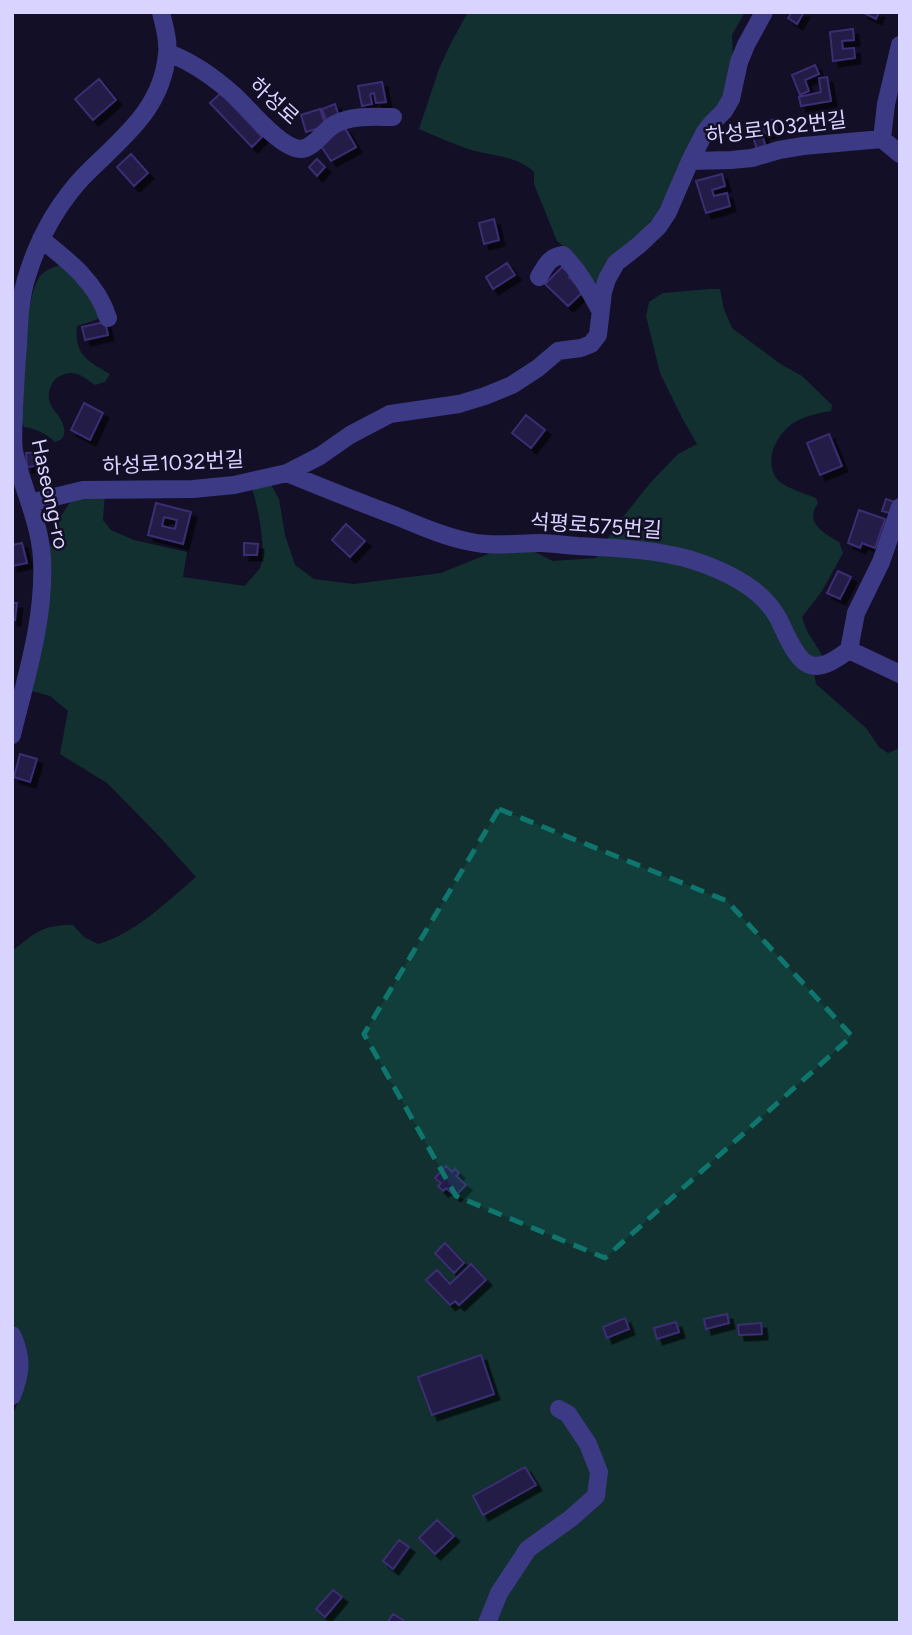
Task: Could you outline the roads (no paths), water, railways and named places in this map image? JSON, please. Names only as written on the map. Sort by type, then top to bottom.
[{"type":"street","name":"Haseong-ro","points":[[12,735],[36,637],[42,565],[38,526],[13,448],[20,309],[27,274],[41,239],[69,194],[122,141],[154,99],[168,53],[161,12]]},
{"type":"street","points":[[690,161],[705,132],[731,99],[739,62],[764,12]]},
{"type":"street","points":[[900,45],[886,104],[882,139],[900,155]]},
{"type":"street","name":"하성로","points":[[168,53],[186,59],[209,75],[275,136],[293,148],[311,146],[323,132],[349,118],[393,117]]},
{"type":"street","name":"하성로1032번길","points":[[30,503],[83,490],[207,488],[256,482],[287,473],[390,414],[459,404],[512,385],[558,351],[591,344],[597,335],[607,279],[616,263],[658,228],[668,212],[690,161],[752,158],[803,146],[882,139]]},
{"type":"street","points":[[41,239],[88,281],[97,292],[107,318]]},
{"type":"street","points":[[539,277],[549,260],[563,255],[574,266],[600,310]]},
{"type":"street","name":"석평로575번길","points":[[287,473],[422,526],[471,542],[542,543],[645,550],[701,563],[750,588],[767,603],[805,663],[815,666],[828,663],[849,650]]},
{"type":"street","points":[[900,507],[881,562],[856,613],[849,650],[900,674]]},
{"type":"street","points":[[12,1335],[19,1349],[20,1367],[12,1396]]},
{"type":"street","points":[[487,1623],[499,1593],[528,1549],[570,1519],[596,1496],[599,1472],[588,1444],[568,1414],[559,1409]]}]
